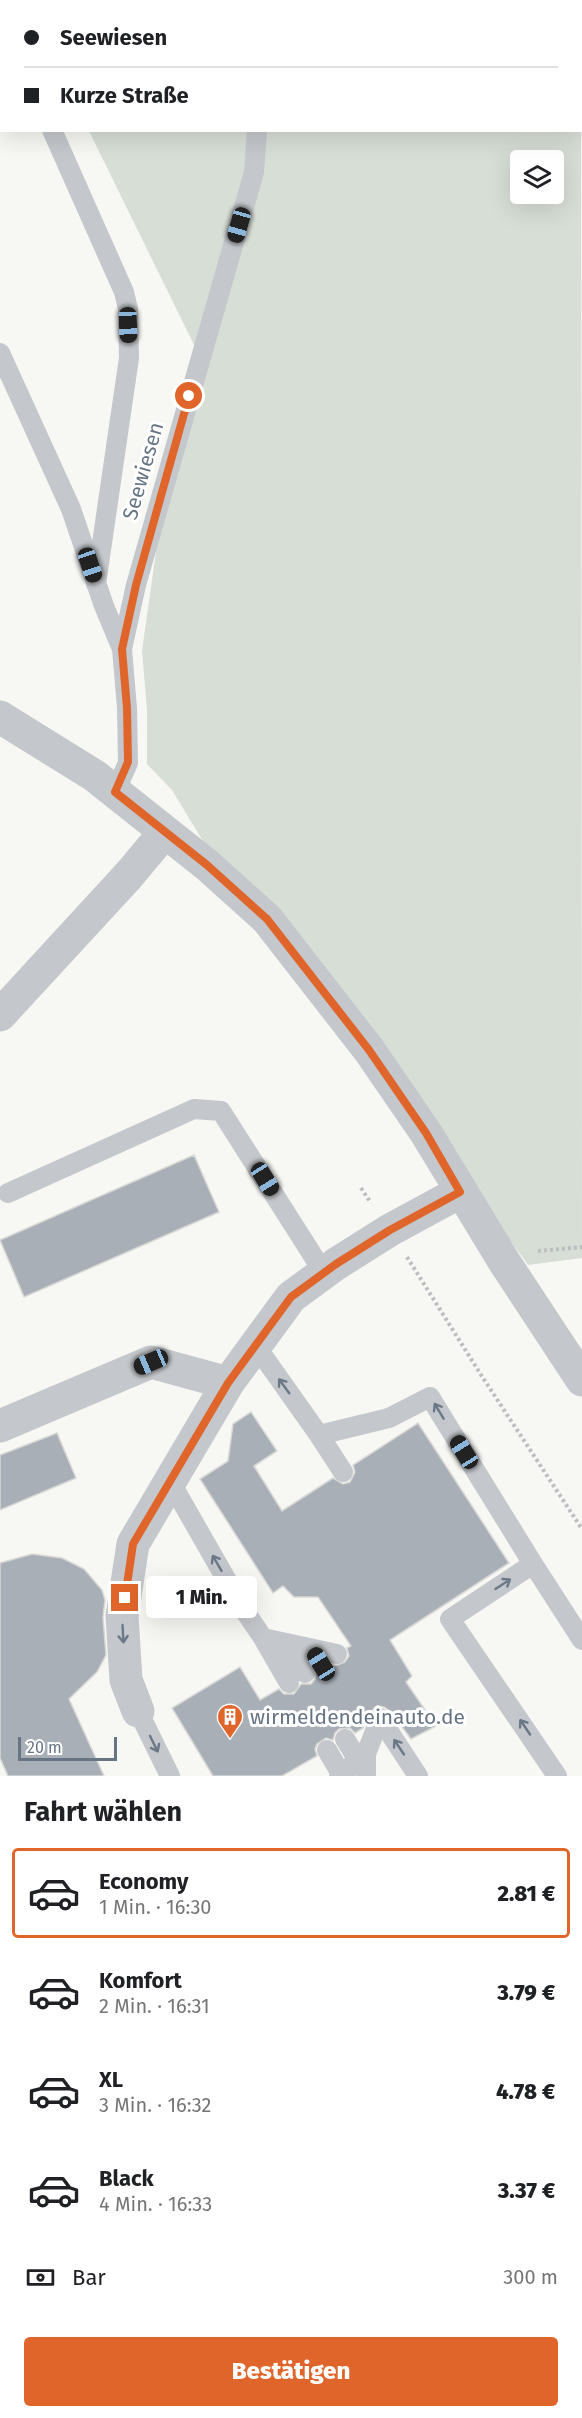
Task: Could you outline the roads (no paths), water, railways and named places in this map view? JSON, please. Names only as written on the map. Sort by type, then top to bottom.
[{"type":"street","points":[[0,717],[72,760],[115,792],[207,865],[267,919],[369,1050],[426,1133],[460,1192],[582,1380]]},
{"type":"street","points":[[0,1015],[128,876],[165,832]]},
{"type":"street","points":[[138,1711],[126,1680],[122,1616],[133,1544],[228,1383],[291,1297],[390,1230],[460,1192]]},
{"type":"street","points":[[0,1426],[151,1362],[228,1383]]},
{"type":"lane","points":[[53,132],[124,292],[128,309],[129,358],[96,584]]},
{"type":"lane","name":"Seewiesen","points":[[115,792],[128,762],[127,708],[122,649],[136,585],[166,474],[254,172],[257,132]]},
{"type":"lane","points":[[0,353],[71,509],[96,584],[122,649]]},
{"type":"lane","points":[[8,1193],[194,1109],[221,1111],[324,1273]]},
{"type":"lane","points":[[256,1346],[343,1472]]},
{"type":"lane","points":[[319,1435],[389,1418],[430,1396],[582,1640]]},
{"type":"lane","points":[[170,1481],[242,1608],[263,1638],[313,1665],[287,1643],[263,1638]]},
{"type":"lane","points":[[533,1564],[445,1613],[557,1776]]},
{"type":"lane","points":[[138,1711],[170,1776]]},
{"type":"lane","points":[[345,1739],[367,1746],[418,1776]]},
{"type":"lane","points":[[327,1750],[340,1775],[367,1746]]},
{"type":"place","name":"wirmeldendeinauto.de","points":[[230,1740]]}]
